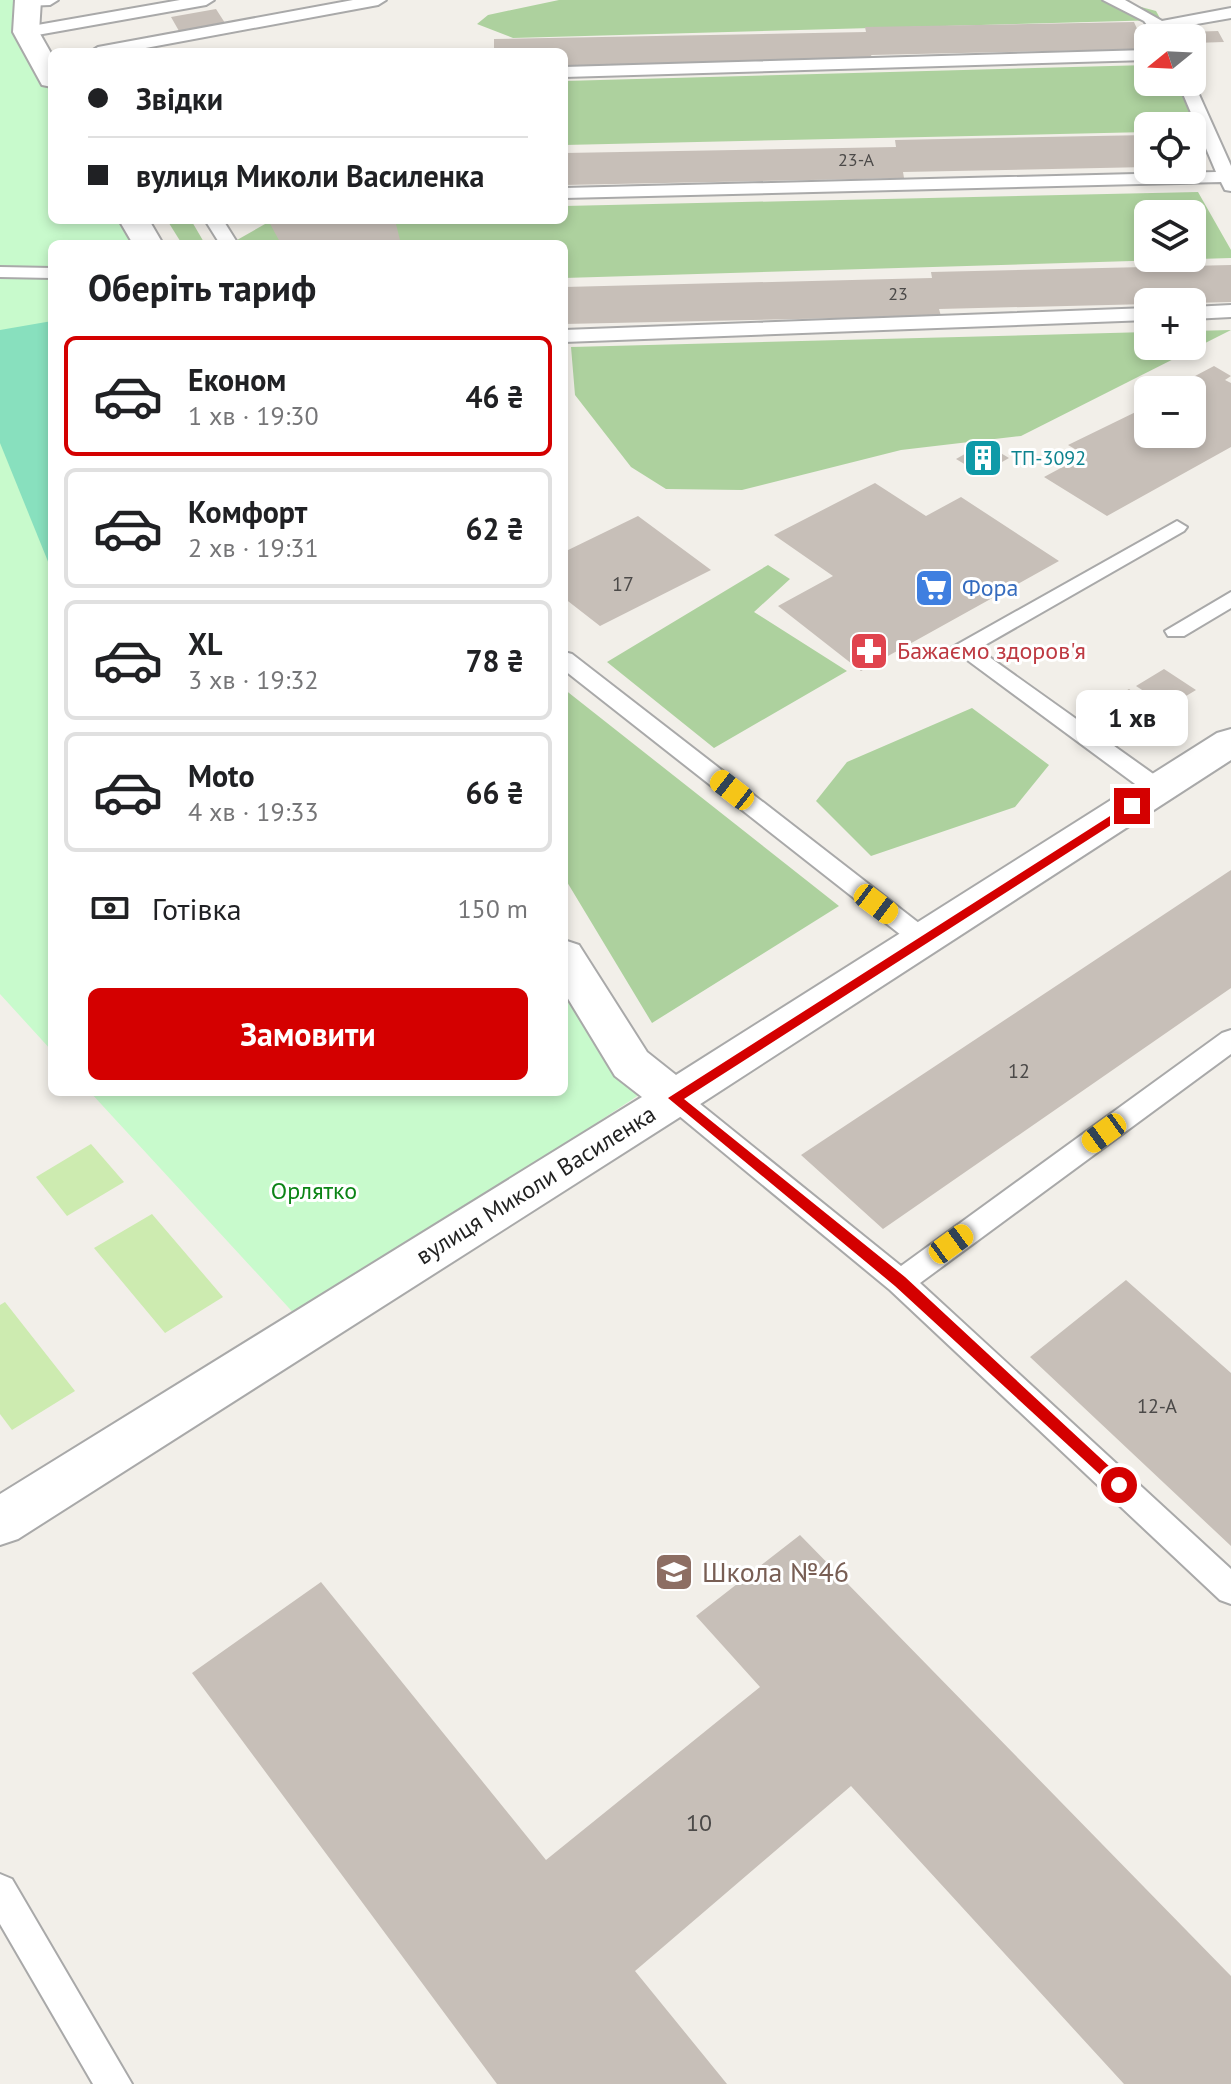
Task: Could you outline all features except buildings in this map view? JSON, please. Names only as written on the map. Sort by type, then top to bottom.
[{"type":"street","points":[[36,1],[26,32],[48,65]]},
{"type":"street","name":"вулиця Миколи Василенка","points":[[0,1522],[675,1098],[1231,742]]},
{"type":"street","points":[[568,962],[631,1064],[675,1098]]},
{"type":"lane","points":[[26,32],[206,0]]},
{"type":"lane","points":[[116,48],[299,7],[378,0]]},
{"type":"lane","points":[[1111,0],[1144,12],[1155,24]]},
{"type":"lane","points":[[1191,24],[1231,13]]},
{"type":"lane","points":[[568,72],[1134,55]]},
{"type":"lane","points":[[568,193],[1229,182],[1192,96]]},
{"type":"lane","points":[[0,272],[48,273]]},
{"type":"lane","points":[[1206,312],[1231,311]]},
{"type":"lane","points":[[568,336],[1134,315]]},
{"type":"lane","points":[[1158,789],[962,648],[1177,527]]},
{"type":"lane","points":[[1176,631],[1231,599]]},
{"type":"lane","points":[[568,662],[924,940]]},
{"type":"lane","points":[[900,1282],[1231,1040]]},
{"type":"lane","points":[[675,1098],[900,1282],[1231,1590]]},
{"type":"lane","points":[[0,1891],[114,2084]]},
{"type":"green space","points":[[0,0],[25,0],[38,63],[48,81],[48,224],[131,224],[141,240],[48,240],[48,1047],[0,994]]},
{"type":"green space","points":[[559,0],[1115,0],[1156,11],[1161,20],[513,38],[477,24],[488,15]]},
{"type":"green space","points":[[1134,65],[1134,96],[1189,96],[1191,112],[1134,112],[1134,132],[568,145],[568,81]]},
{"type":"green space","points":[[1198,192],[1203,200],[1134,200],[1134,261],[568,278],[568,240],[237,240],[265,224],[568,224],[568,206]]},
{"type":"green space","points":[[1206,206],[1231,250],[1231,258],[1206,259]]},
{"type":"green space","points":[[170,224],[193,224],[203,240],[180,240]]},
{"type":"green space","points":[[48,322],[48,562],[0,443],[0,330]]},
{"type":"green space","points":[[1231,330],[1206,343],[1206,331]]},
{"type":"green space","points":[[1134,332],[1134,360],[1172,360],[1134,376],[1134,379],[1021,436],[901,450],[742,490],[666,489],[631,467],[575,395],[571,347]]},
{"type":"green space","points":[[768,565],[790,579],[754,612],[847,671],[714,748],[607,662]]},
{"type":"green space","points":[[568,692],[839,906],[652,1023],[568,884]]},
{"type":"green space","points":[[972,708],[1049,765],[1015,807],[871,856],[816,801],[847,762]]},
{"type":"green space","name":"Орлятко","points":[[568,977],[651,1087],[299,1319],[94,1096],[568,1096]]},
{"type":"green space","points":[[91,1144],[124,1182],[67,1216],[36,1177]]},
{"type":"green space","points":[[152,1214],[223,1297],[165,1333],[94,1248]]},
{"type":"green space","points":[[5,1302],[75,1391],[12,1430],[0,1414],[0,1305]]},
{"type":"place","name":"ТП-3092","points":[[983,458]]},
{"type":"place","name":"Фора","points":[[934,588]]},
{"type":"place","name":"Бажаємо здоров'я","points":[[869,651]]},
{"type":"place","name":"Школа №46","points":[[674,1572]]},
{"type":"route","points":[[1119,1485],[900,1282],[675,1098],[1132,806]]}]
